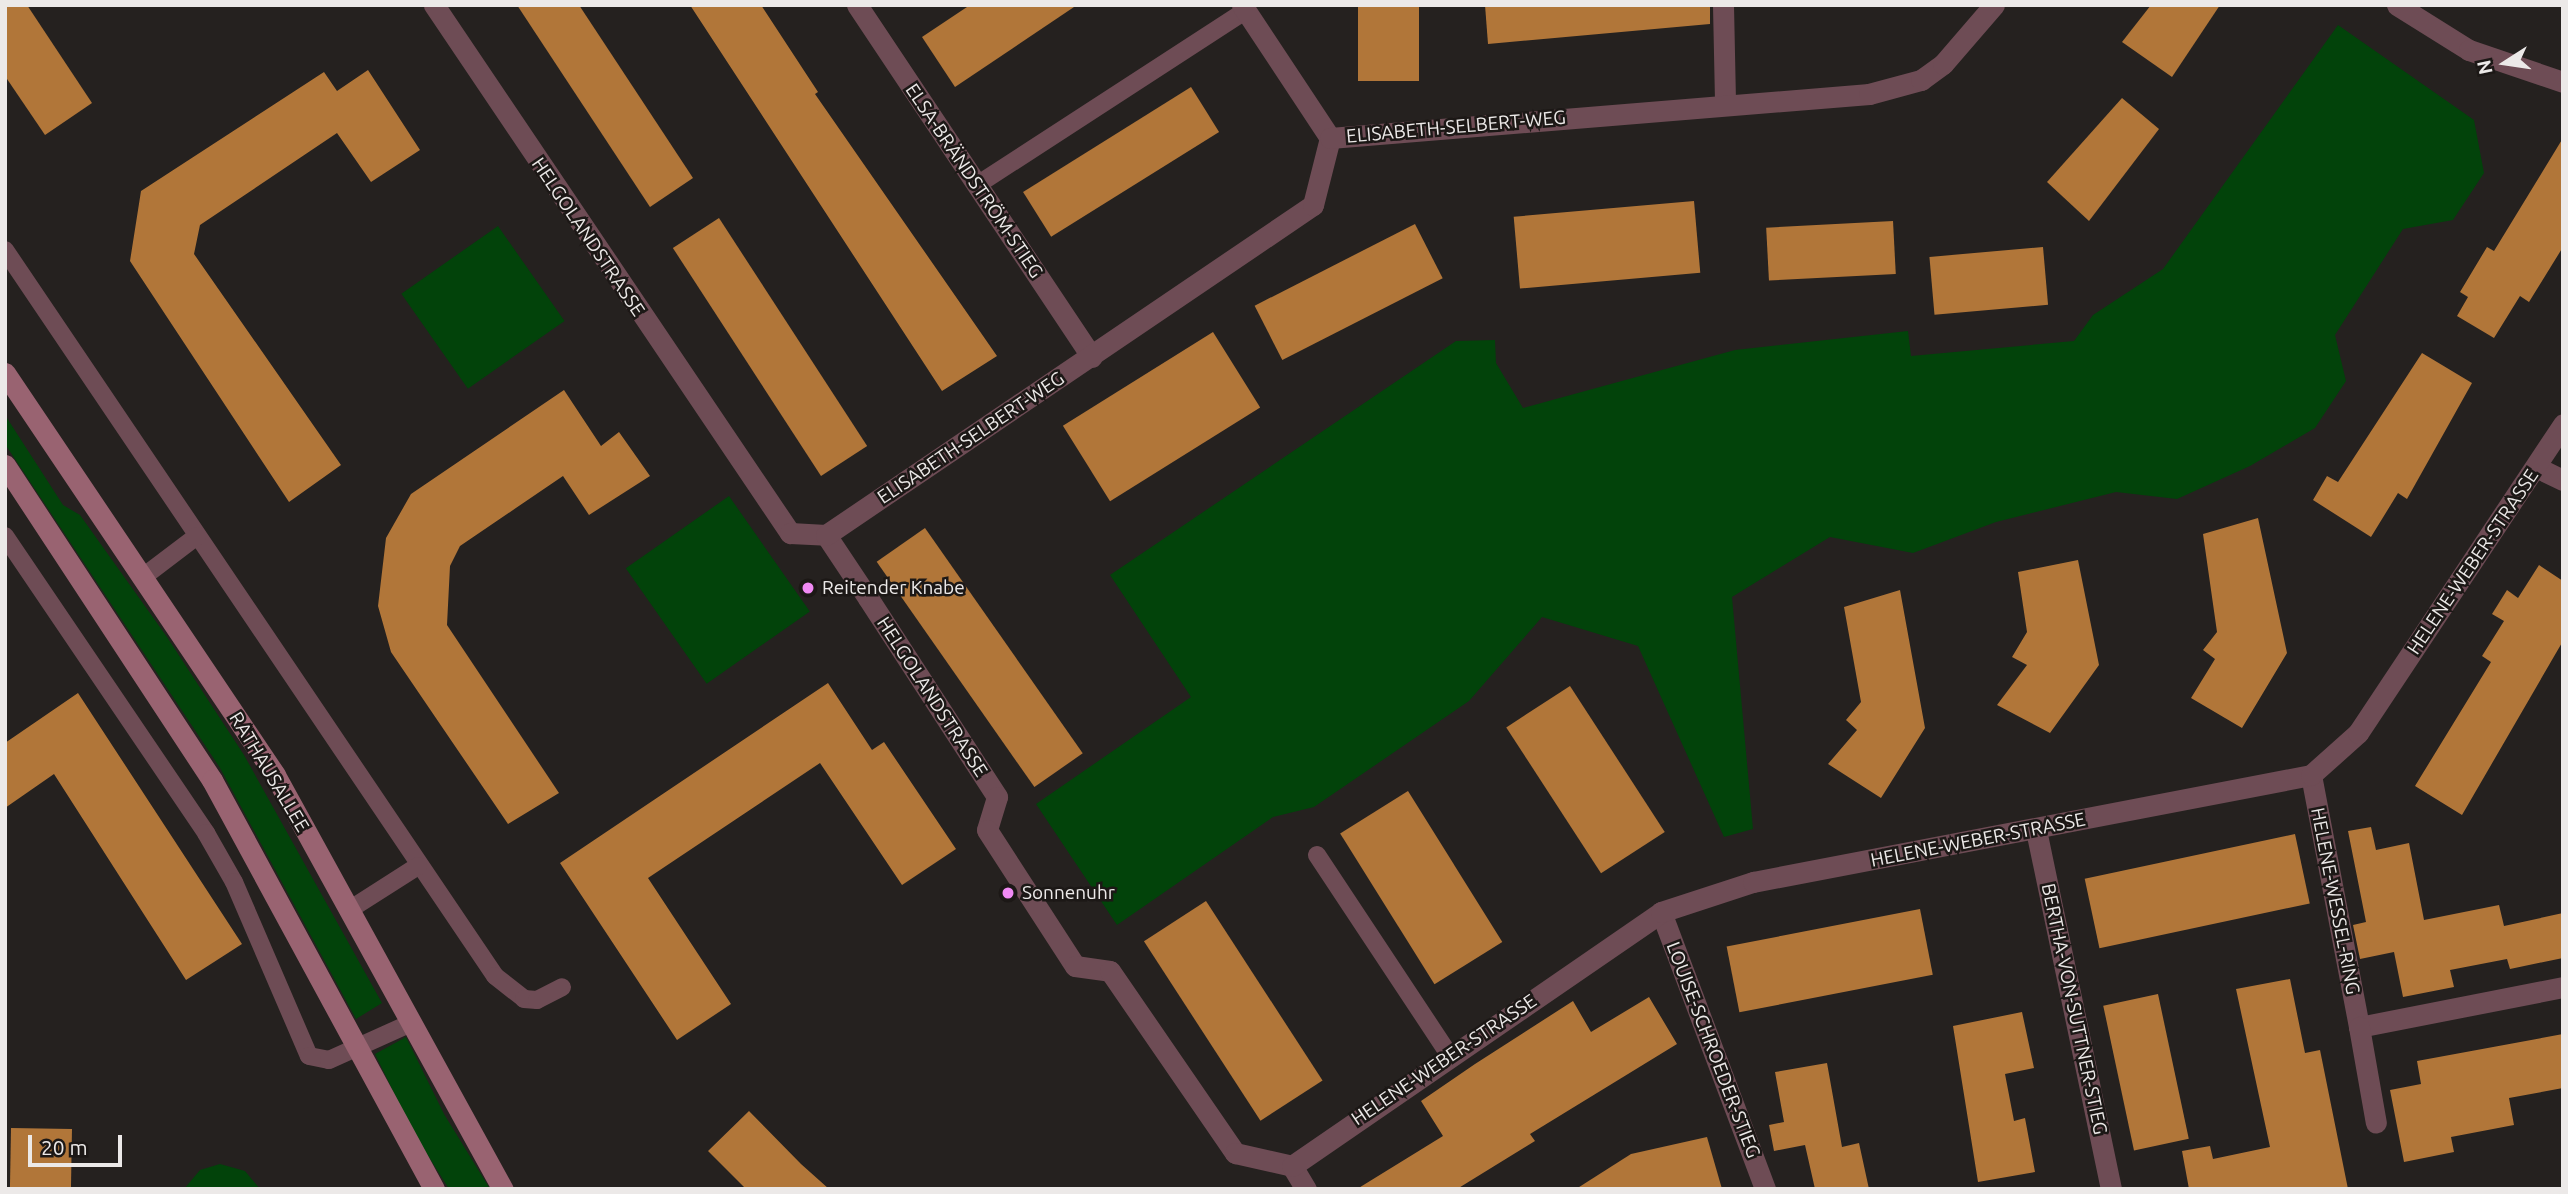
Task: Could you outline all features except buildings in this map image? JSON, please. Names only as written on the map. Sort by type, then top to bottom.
[{"type":"main road","name":"RATHAUSALLEE","points":[[5,373],[275,775],[503,1189]]},
{"type":"main road","points":[[5,465],[212,780],[434,1189]]},
{"type":"street","name":"HELGOLANDSTRASSE","points":[[434,5],[790,533],[825,536],[997,797],[987,830],[1075,966],[1110,971],[1235,1153],[1292,1166]]},
{"type":"street","name":"ELSA-BRÄNDSTRÖM-STIEG","points":[[857,5],[1092,357]]},
{"type":"street","points":[[1723,5],[1725,104]]},
{"type":"street","name":"ELISABETH-SELBERT-WEG","points":[[825,536],[1313,205],[1330,138],[1869,94],[1921,80],[1943,64],[1994,5]]},
{"type":"street","points":[[2397,5],[2469,50],[2563,82]]},
{"type":"street","points":[[1244,8],[1330,138]]},
{"type":"street","name":"HELENE-WEBER-STRASSE","points":[[1292,1166],[1661,912],[1753,882],[2036,830],[2311,775],[2358,733],[2563,424]]},
{"type":"street","points":[[2536,467],[2563,480]]},
{"type":"street","name":"HELENE-WESSEL-RING","points":[[2311,775],[2376,1123]]},
{"type":"street","name":"BERTHA-VON-SUTTNER-STIEG","points":[[2036,830],[2111,1189]]},
{"type":"street","name":"LOUISE-SCHROEDER-STIEG","points":[[1661,912],[1765,1189]]},
{"type":"street","points":[[2359,1027],[2563,987]]},
{"type":"street","points":[[1292,1166],[1306,1189]]},
{"type":"lane","points":[[977,185],[1244,8]]},
{"type":"lane","points":[[5,250],[418,866],[514,995],[537,1000],[562,988]]},
{"type":"lane","points":[[5,536],[206,833],[266,954],[298,1039],[318,1058],[357,1050],[411,1023]]},
{"type":"lane","points":[[143,577],[197,536]]},
{"type":"lane","points":[[1317,855],[1450,1056]]},
{"type":"lane","points":[[349,910],[418,866]]},
{"type":"green space","points":[[2338,25],[2474,120],[2484,173],[2453,220],[2403,229],[2335,335],[2346,381],[2315,428],[2250,466],[2177,499],[2116,492],[1996,522],[1913,553],[1830,537],[1732,597],[1753,829],[1724,837],[1638,646],[1542,617],[1469,701],[1314,807],[1273,817],[1117,925],[1036,804],[1191,697],[1110,575],[1456,341],[1495,340],[1496,363],[1523,408],[1735,350],[1908,331],[1911,356],[2074,341],[2093,315],[2163,269]]},
{"type":"green space","points":[[498,226],[565,321],[468,389],[401,294]]},
{"type":"green space","points":[[5,415],[63,505],[80,515],[167,637],[244,755],[382,1003],[356,1019],[220,768],[5,444]]},
{"type":"green space","points":[[729,496],[810,612],[707,684],[626,568]]},
{"type":"green space","points":[[406,1037],[444,1114],[490,1189],[449,1189],[412,1130],[375,1054]]},
{"type":"green space","points":[[220,1164],[245,1171],[260,1189],[184,1189],[200,1170]]},
{"type":"place","name":"Reitender Knabe","points":[[808,588]]},
{"type":"place","name":"Sonnenuhr","points":[[1008,893]]}]
